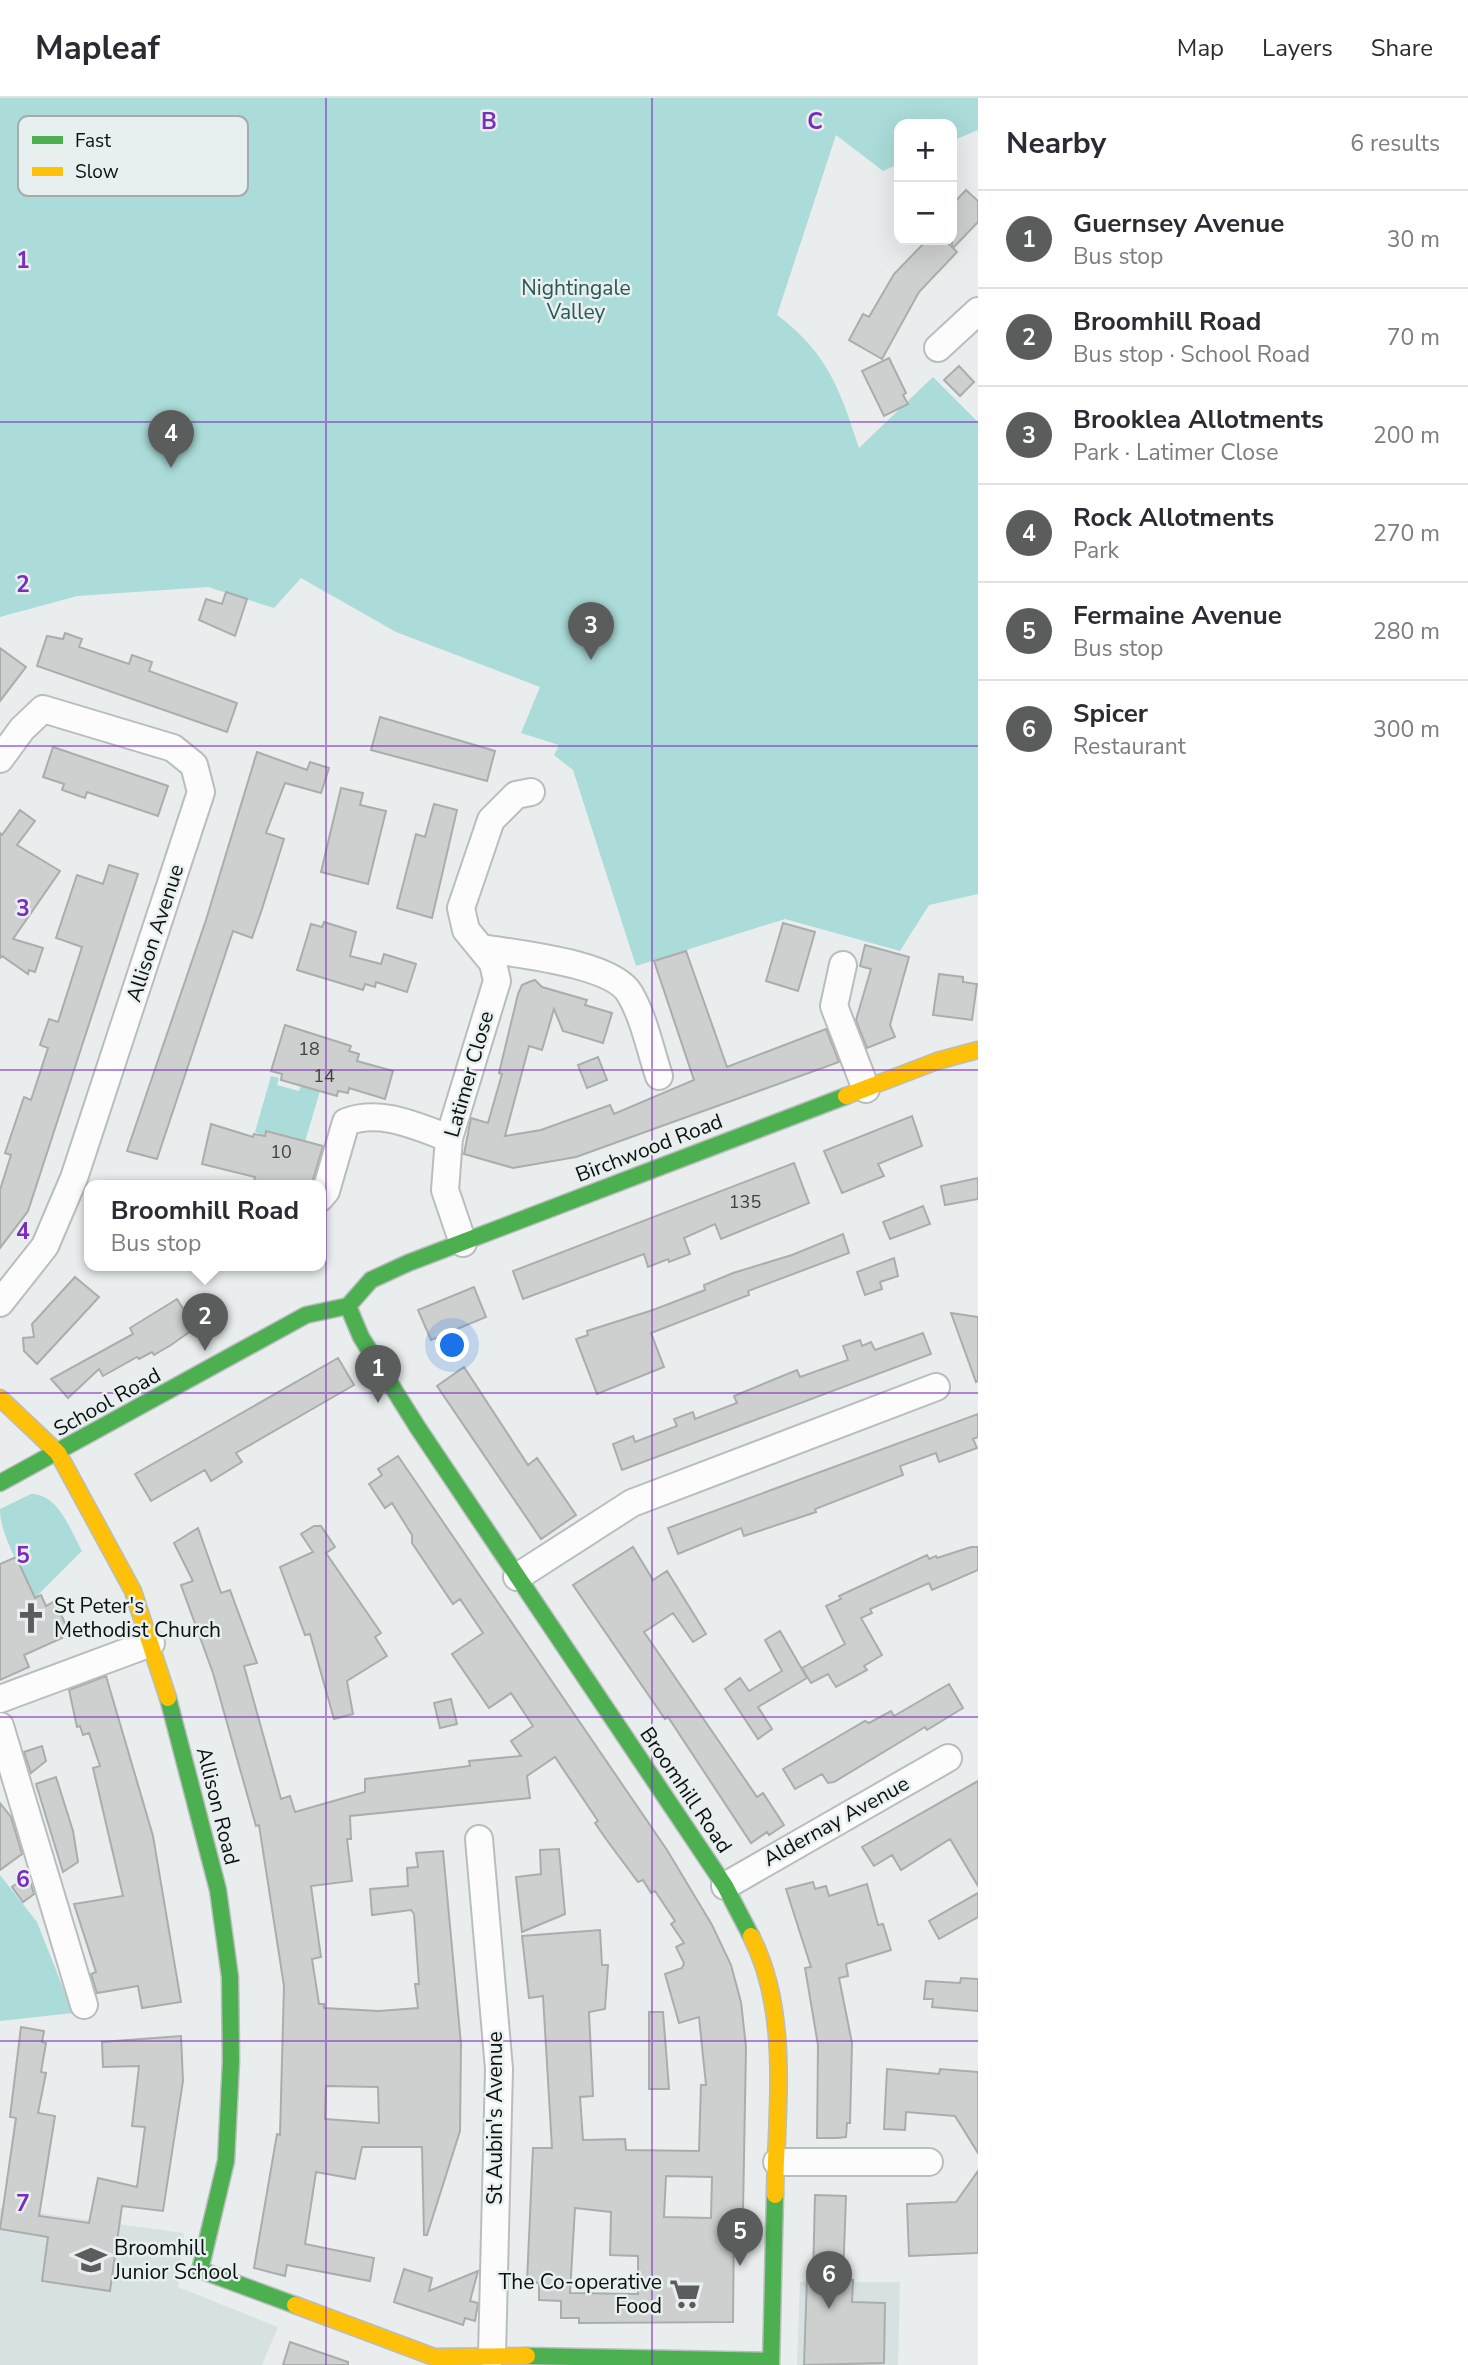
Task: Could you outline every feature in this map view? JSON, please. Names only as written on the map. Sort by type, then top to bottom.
[{"type":"street","points":[[938,348],[978,310]]},
{"type":"street","name":"Allison Avenue","points":[[0,759],[22,729],[43,709],[173,748],[194,765],[201,792],[74,1178],[45,1246],[0,1303]]},
{"type":"street","name":"Latimer Close","points":[[463,1243],[445,1191],[449,1138],[497,981],[493,963],[466,930],[461,908],[464,890],[491,820],[516,795],[531,792]]},
{"type":"street","points":[[482,948],[556,961],[616,978],[634,1001],[659,1076]]},
{"type":"street","points":[[843,965],[834,1006],[866,1089]]},
{"type":"street","name":"Birchwood Road","points":[[348,1306],[371,1280],[937,1061],[978,1050]]},
{"type":"street","points":[[326,1191],[346,1122],[365,1115],[396,1120],[449,1138]]},
{"type":"street","name":"School Road","points":[[0,1483],[306,1315],[348,1306]]},
{"type":"street","name":"Broomhill Road","points":[[348,1306],[361,1337],[411,1417],[725,1886],[762,1958],[778,2035],[771,2363]]},
{"type":"street","points":[[517,1577],[632,1503],[936,1387]]},
{"type":"street","name":"Allison Road","points":[[0,1398],[58,1453],[133,1591],[151,1643],[218,1890],[230,1977],[231,2061],[226,2161],[200,2270],[434,2357],[492,2355]]},
{"type":"street","points":[[0,1699],[151,1643]]},
{"type":"street","points":[[0,1726],[84,2005]]},
{"type":"street","name":"Aldernay Avenue","points":[[725,1886],[948,1758]]},
{"type":"street","name":"St Aubin's Avenue","points":[[479,1839],[499,2069],[492,2355]]},
{"type":"street","points":[[777,2162],[929,2162]]},
{"type":"street","points":[[492,2355],[771,2363]]},
{"type":"shaded area","name":"Broomhill Junior School","points":[[0,2208],[184,2233],[178,2287],[278,2327],[262,2365],[0,2365]]},
{"type":"shaded area","points":[[800,2282],[900,2282],[898,2365],[797,2365]]},
{"type":"green space","name":"Nightingale Valley","points":[[0,98],[978,98],[978,130],[957,139],[957,119],[894,119],[894,166],[883,171],[836,135],[777,315],[809,344],[830,374],[859,448],[933,377],[978,422],[978,894],[929,905],[900,951],[785,919],[636,966],[573,770],[554,755],[559,745],[521,733],[540,687],[396,632],[301,578],[274,608],[208,587],[77,596],[0,617]]},
{"type":"green space","points":[[271,1076],[279,1078],[277,1085],[299,1091],[301,1085],[320,1091],[304,1145],[283,1140],[285,1135],[266,1130],[264,1135],[255,1132]]},
{"type":"green space","points":[[31,1494],[41,1496],[56,1506],[82,1551],[35,1598],[8,1542],[0,1509]]},
{"type":"green space","points":[[0,1875],[37,1922],[73,2013],[0,2021]]},
{"type":"building","points":[[966,190],[978,201],[978,222],[957,244],[957,200]]},
{"type":"building","points":[[922,245],[956,245],[953,248],[957,252],[919,292],[882,359],[849,340],[863,314],[869,317],[894,274]]},
{"type":"building","points":[[889,358],[906,393],[903,395],[908,404],[884,416],[862,371]]},
{"type":"building","points":[[959,366],[974,382],[960,396],[944,380]]},
{"type":"building","points":[[226,592],[247,599],[235,636],[199,620],[206,599],[222,604]]},
{"type":"building","points":[[65,633],[82,639],[79,647],[129,664],[132,655],[152,662],[149,671],[237,703],[227,732],[37,666],[47,636],[63,639]]},
{"type":"building","points":[[0,648],[26,667],[0,701]]},
{"type":"building","points":[[380,717],[495,751],[487,781],[371,750]]},
{"type":"building","points":[[53,747],[168,786],[158,816],[87,792],[85,798],[62,790],[64,784],[43,777]]},
{"type":"building","points":[[257,752],[307,770],[310,762],[329,768],[321,793],[285,783],[266,833],[284,839],[252,938],[233,931],[157,1159],[127,1151],[206,920]]},
{"type":"building","points":[[341,788],[363,793],[360,805],[386,811],[368,884],[321,872]]},
{"type":"building","points":[[434,804],[457,810],[432,918],[397,908],[416,834],[425,837]]},
{"type":"building","points":[[20,810],[35,821],[17,845],[60,871],[13,939],[43,948],[35,972],[29,970],[28,974],[2,956],[0,958],[0,833],[2,835]]},
{"type":"building","points":[[109,865],[138,874],[28,1211],[0,1248],[0,1190],[11,1155],[5,1153],[24,1097],[31,1100],[48,1048],[40,1045],[49,1019],[58,1022],[82,947],[56,938],[77,875],[103,884]]},
{"type":"building","points":[[324,922],[356,932],[350,956],[381,964],[384,954],[416,964],[407,992],[376,982],[375,987],[365,984],[363,990],[297,970],[311,924],[322,927]]},
{"type":"building","points":[[783,923],[815,932],[798,991],[766,981]]},
{"type":"building","points":[[865,945],[909,957],[890,1025],[895,1037],[867,1048],[856,1020],[871,969],[860,966]]},
{"type":"building","points":[[686,951],[727,1067],[826,1029],[839,1062],[576,1157],[513,1168],[464,1154],[471,1118],[488,1123],[502,1074],[499,1073],[518,994],[522,985],[535,980],[542,987],[587,1000],[585,1005],[612,1013],[603,1043],[563,1031],[554,1009],[542,1050],[529,1046],[505,1136],[541,1130],[610,1105],[614,1114],[694,1080],[654,961]]},
{"type":"building","points":[[939,974],[963,977],[963,982],[977,984],[972,1020],[933,1015]]},
{"type":"building","points":[[285,1025],[351,1046],[349,1051],[359,1054],[357,1061],[393,1071],[385,1099],[349,1088],[348,1093],[338,1091],[337,1096],[281,1080],[282,1074],[271,1071]]},
{"type":"building","points":[[598,1057],[607,1080],[587,1088],[578,1065]]},
{"type":"building","points":[[912,1116],[922,1146],[878,1164],[884,1176],[842,1193],[824,1151]]},
{"type":"building","points":[[211,1124],[253,1137],[254,1134],[265,1136],[266,1131],[323,1146],[313,1180],[254,1180],[255,1177],[202,1164]]},
{"type":"building","points":[[794,1163],[809,1203],[721,1239],[715,1224],[684,1238],[690,1254],[669,1262],[668,1259],[648,1267],[644,1254],[523,1299],[513,1271]]},
{"type":"building","points":[[978,1178],[978,1199],[945,1205],[941,1186]]},
{"type":"building","points":[[923,1206],[930,1224],[890,1239],[883,1222]]},
{"type":"building","points":[[843,1234],[849,1253],[748,1291],[749,1295],[651,1333],[664,1367],[597,1394],[576,1339],[588,1335],[587,1331],[653,1310],[705,1290],[704,1285],[733,1273],[792,1255]]},
{"type":"building","points":[[894,1258],[898,1276],[880,1282],[882,1289],[865,1295],[857,1272]]},
{"type":"building","points":[[75,1277],[99,1297],[37,1364],[24,1351],[23,1338],[34,1337],[32,1324]]},
{"type":"building","points":[[474,1287],[486,1317],[431,1340],[418,1310]]},
{"type":"building","points":[[177,1299],[195,1328],[171,1345],[154,1355],[152,1352],[139,1359],[137,1357],[103,1376],[99,1369],[68,1398],[51,1379],[133,1334],[130,1328]]},
{"type":"building","points":[[951,1313],[978,1317],[976,1382]]},
{"type":"building","points":[[923,1333],[931,1354],[622,1470],[613,1444],[633,1436],[635,1442],[677,1426],[674,1419],[693,1412],[695,1419],[737,1403],[734,1396],[797,1370],[800,1377],[848,1360],[843,1346],[860,1340],[862,1346],[871,1342],[875,1350]]},
{"type":"building","points":[[338,1358],[354,1385],[236,1453],[242,1462],[211,1481],[205,1470],[151,1501],[135,1474]]},
{"type":"building","points":[[464,1367],[528,1465],[537,1458],[576,1515],[541,1539],[437,1386]]},
{"type":"building","points":[[978,1414],[978,1437],[973,1439],[977,1448],[939,1462],[936,1453],[900,1466],[903,1475],[815,1509],[816,1512],[744,1536],[741,1528],[678,1554],[668,1528]]},
{"type":"building","points":[[398,1456],[667,1850],[712,1925],[731,1965],[741,2002],[746,2047],[743,2212],[734,2212],[733,2322],[579,2323],[579,2318],[561,2318],[561,2301],[539,2300],[539,2283],[527,2282],[533,2148],[552,2148],[543,1996],[529,1998],[522,1936],[600,1930],[602,1965],[608,1965],[605,2009],[589,2012],[593,2096],[580,2097],[583,2140],[625,2139],[626,2150],[699,2151],[701,2085],[706,2085],[699,2017],[679,2023],[665,1974],[682,1968],[684,1963],[676,1947],[684,1943],[671,1924],[675,1921],[655,1891],[651,1893],[643,1880],[638,1882],[606,1839],[595,1823],[598,1821],[555,1757],[527,1776],[530,1798],[350,1816],[351,1839],[347,1839],[352,1881],[311,1886],[321,1957],[312,1959],[319,2004],[324,2004],[324,2008],[379,2011],[418,2008],[414,1914],[411,1910],[372,1915],[370,1889],[408,1886],[407,1868],[418,1867],[416,1853],[443,1851],[461,2044],[460,2131],[427,2235],[424,2235],[422,2147],[362,2147],[355,2179],[316,2172],[305,2244],[374,2258],[370,2281],[287,2265],[285,2276],[254,2268],[277,2134],[280,2135],[284,1986],[259,1825],[256,1826],[213,1673],[181,1585],[193,1581],[174,1543],[198,1528],[221,1593],[230,1590],[257,1663],[244,1666],[281,1799],[290,1796],[295,1812],[365,1792],[365,1779],[470,1766],[469,1761],[521,1756],[511,1741],[533,1726],[511,1693],[489,1708],[452,1654],[483,1633],[460,1599],[453,1604],[412,1543],[412,1535],[392,1503],[385,1508],[369,1484],[382,1475],[378,1469]],"holes":[[[326,2086],[378,2087],[379,2123],[325,2119]],[[666,2176],[712,2177],[711,2218],[664,2217]],[[575,2208],[611,2212],[610,2255],[638,2256],[638,2294],[570,2293]]]},
{"type":"building","points":[[314,1526],[321,1526],[335,1547],[326,1553],[381,1633],[375,1637],[387,1656],[347,1681],[353,1714],[334,1719],[310,1634],[305,1635],[280,1567],[313,1552],[301,1534]]},
{"type":"building","points":[[633,1547],[653,1580],[667,1571],[706,1634],[693,1642],[673,1613],[644,1632],[757,1797],[763,1793],[784,1825],[751,1843],[668,1717],[665,1719],[573,1585]]},
{"type":"building","points":[[978,1547],[978,1570],[932,1590],[929,1583],[870,1609],[872,1613],[861,1618],[882,1655],[864,1666],[867,1670],[836,1687],[828,1674],[811,1683],[802,1668],[845,1644],[826,1606],[841,1599],[839,1596],[927,1555],[929,1559],[936,1556],[937,1558]]},
{"type":"building","name":"St Peter's Methodist Church","points":[[16,1557],[35,1598],[41,1595],[46,1606],[55,1601],[68,1630],[60,1634],[62,1638],[24,1655],[29,1667],[0,1680],[0,1564]]},
{"type":"building","points":[[780,1631],[807,1678],[758,1707],[772,1729],[758,1739],[725,1689],[740,1678],[749,1691],[782,1671],[765,1640]]},
{"type":"building","points":[[106,1676],[153,1836],[181,2002],[142,2008],[138,1986],[97,1993],[91,1974],[96,1972],[74,1904],[123,1896],[93,1768],[100,1766],[89,1733],[83,1735],[80,1726],[77,1727],[69,1690]]},
{"type":"building","points":[[949,1684],[963,1708],[927,1730],[925,1727],[834,1782],[828,1783],[822,1774],[795,1789],[783,1769],[865,1721],[869,1723],[891,1711],[894,1716]]},
{"type":"building","points":[[451,1699],[457,1724],[440,1728],[434,1703]]},
{"type":"building","points":[[42,1746],[46,1761],[31,1773],[24,1752]]},
{"type":"building","points":[[56,1777],[73,1831],[78,1862],[63,1872],[36,1784]]},
{"type":"building","points":[[978,1781],[978,1886],[950,1839],[901,1870],[892,1855],[874,1866],[862,1847]]},
{"type":"building","points":[[0,1803],[11,1817],[22,1854],[0,1870]]},
{"type":"building","points":[[559,1849],[565,1914],[522,1932],[516,1877],[541,1874],[540,1850]]},
{"type":"building","points":[[28,1875],[34,1894],[23,1902],[12,1887]]},
{"type":"building","points":[[813,1882],[815,1889],[826,1886],[829,1896],[867,1884],[878,1925],[883,1924],[891,1950],[846,1964],[848,1976],[839,1978],[852,2043],[850,2123],[847,2123],[846,2137],[817,2138],[818,2045],[805,1968],[811,1967],[786,1889]]},
{"type":"building","points":[[978,1893],[978,1917],[939,1939],[929,1921]]},
{"type":"building","points":[[961,1978],[978,1979],[978,2011],[932,2007],[933,1999],[924,1999],[926,1981],[960,1983]]},
{"type":"building","points":[[649,2012],[663,2012],[669,2089],[649,2089]]},
{"type":"building","points":[[21,2027],[44,2031],[42,2042],[46,2043],[41,2072],[46,2073],[38,2113],[55,2116],[39,2216],[89,2223],[98,2178],[137,2187],[145,2127],[132,2126],[139,2066],[103,2067],[102,2042],[181,2036],[183,2081],[163,2211],[122,2206],[110,2291],[42,2281],[48,2237],[0,2229],[16,2118],[10,2117]]},
{"type":"building","points":[[887,2069],[939,2074],[940,2069],[978,2072],[978,2153],[955,2116],[906,2112],[905,2130],[884,2129]]},
{"type":"building","points":[[978,2171],[978,2253],[909,2256],[907,2204],[956,2202]]},
{"type":"building","points":[[815,2195],[846,2196],[843,2279],[853,2280],[852,2302],[885,2303],[884,2363],[804,2365],[807,2278],[813,2278]]},
{"type":"building","points":[[404,2269],[432,2278],[429,2291],[478,2271],[470,2301],[478,2303],[475,2321],[465,2318],[463,2325],[394,2302]]},
{"type":"building","points":[[290,2342],[348,2362],[348,2365],[283,2365]]},
{"type":"traffic: fast","points":[[348,1306],[371,1280],[408,1263],[846,1096]]},
{"type":"traffic: fast","points":[[348,1306],[361,1337],[418,1428],[725,1886],[751,1936]]},
{"type":"traffic: fast","points":[[0,1483],[306,1315],[348,1306]]},
{"type":"traffic: fast","points":[[168,1698],[218,1890],[230,1977],[231,2061],[226,2161],[200,2270],[295,2305]]},
{"type":"traffic: fast","points":[[771,2365],[775,2195]]},
{"type":"traffic: fast","points":[[527,2356],[771,2361]]},
{"type":"traffic: slow","points":[[846,1096],[937,1061],[978,1050]]},
{"type":"traffic: slow","points":[[0,1398],[58,1453],[133,1591],[168,1698]]},
{"type":"traffic: slow","points":[[751,1936],[764,1966],[772,1997],[776,2030],[778,2096],[775,2195]]},
{"type":"traffic: slow","points":[[295,2305],[434,2357],[527,2356]]},
{"type":"place","name":"Rock Allotments","points":[[171,468]]},
{"type":"place","name":"Brooklea Allotments","points":[[591,660]]},
{"type":"place","name":"Broomhill Road","points":[[205,1351]]},
{"type":"place","name":"Guernsey Avenue","points":[[378,1403]]},
{"type":"place","name":"St Peter's Methodist Church","points":[[31,1618]]},
{"type":"place","name":"Broomhill Junior School","points":[[91,2260]]},
{"type":"place","name":"Fermaine Avenue","points":[[740,2266]]},
{"type":"place","name":"The Co-operative Food","points":[[685,2294]]},
{"type":"place","name":"Spicer","points":[[829,2309]]}]
